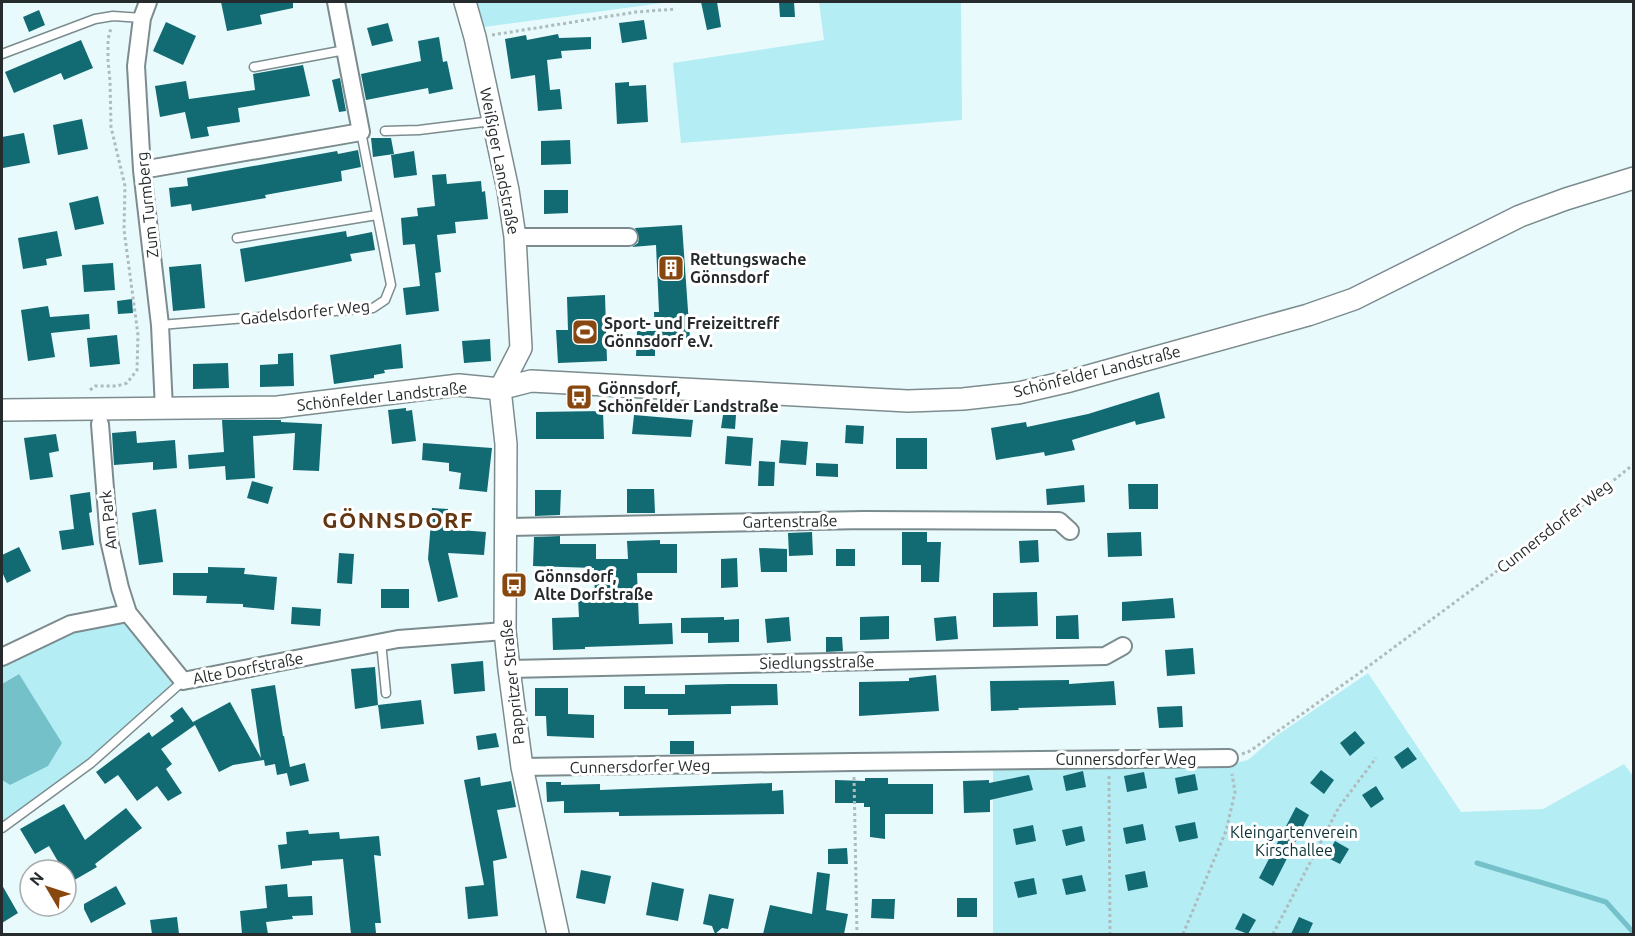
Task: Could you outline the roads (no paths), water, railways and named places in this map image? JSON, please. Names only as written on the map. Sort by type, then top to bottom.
[{"type":"street","name":"Zum Turmberg","points":[[148,2],[142,18],[136,66],[142,170],[160,325],[164,409]]},
{"type":"street","name":"Gadelsdorfer Weg","points":[[336,2],[361,132]]},
{"type":"street","name":"Weißiger Landstraße","points":[[465,2],[475,37],[516,237],[521,348],[500,389]]},
{"type":"street","points":[[142,170],[361,132]]},
{"type":"street","name":"Schönfelder Landstraße","points":[[2,410],[94,417],[164,409],[278,407],[459,385],[500,389],[531,381],[908,401],[963,399],[1018,393],[1070,381],[1308,315],[1354,299],[1520,216],[1634,178]]},
{"type":"street","points":[[516,237],[629,237]]},
{"type":"street","name":"Pappritzer Straße","points":[[500,389],[506,444],[505,631],[509,669],[522,767],[558,934]]},
{"type":"street","name":"Am Park","points":[[94,417],[109,540],[128,614],[183,681]]},
{"type":"street","name":"Gartenstraße","points":[[507,527],[864,520],[1059,521],[1070,531]]},
{"type":"street","points":[[2,657],[71,624],[128,614]]},
{"type":"street","name":"Alte Dorfstraße","points":[[183,681],[398,639],[505,631]]},
{"type":"street","name":"Siedlungsstraße","points":[[509,669],[1105,656],[1123,646]]},
{"type":"street","name":"Cunnersdorfer Weg","points":[[522,767],[1229,758]]},
{"type":"lane","points":[[2,54],[94,19],[113,16],[142,18]]},
{"type":"lane","points":[[254,67],[345,50]]},
{"type":"lane","points":[[385,131],[419,130],[492,121]]},
{"type":"lane","name":"Gadelsdorfer Weg","points":[[160,325],[373,308],[385,300],[391,285],[361,132]]},
{"type":"lane","points":[[237,238],[377,215]]},
{"type":"lane","points":[[381,642],[386,693]]},
{"type":"lane","name":"Alte Dorfstraße","points":[[3,827],[91,763],[183,681]]},
{"type":"waterway","points":[[1477,863],[1606,902],[1634,933]]},
{"type":"place","name":"Rettungswache Gönnsdorf","points":[[671,268]]},
{"type":"place","name":"Sport- und Freizeittreff Gönnsdorf e.V.","points":[[585,332]]},
{"type":"place","name":"Gönnsdorf, Schönfelder Landstraße","points":[[579,397]]},
{"type":"place","name":"Gönnsdorf, Alte Dorfstraße","points":[[514,585]]},
{"type":"district","name":"GÖNNSDORF","points":[[398,519]]},
{"type":"park label","name":"Kleingartenverein Kirschallee","points":[[1294,841]]}]
